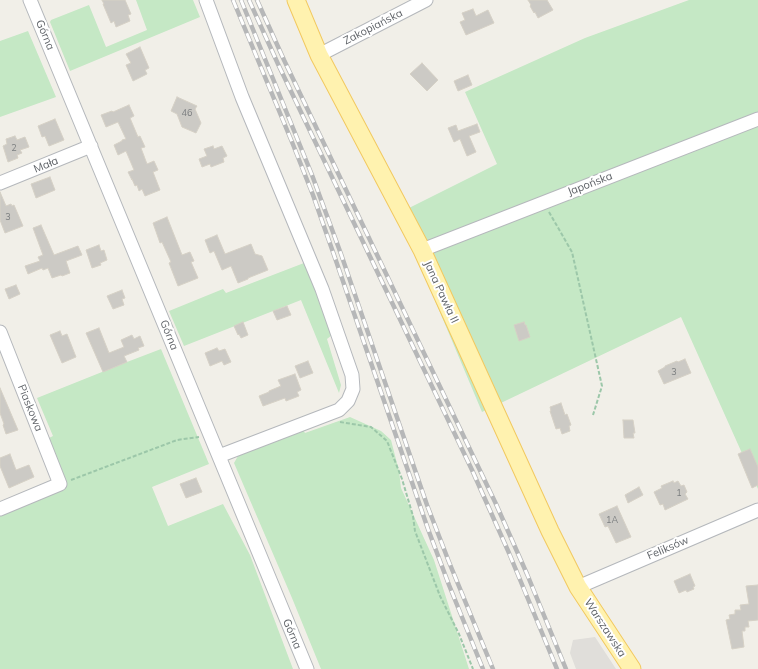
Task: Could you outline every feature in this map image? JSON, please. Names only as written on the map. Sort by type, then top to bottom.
[{"type":"main road","name":"Jana Pawła II","points":[[296,0],[320,54],[422,250],[550,531],[578,586]]},
{"type":"main road","name":"Warszawska","points":[[578,586],[632,669]]},
{"type":"street","name":"Górna","points":[[30,0],[307,669]]},
{"type":"street","points":[[206,0],[242,97],[322,289],[352,375],[353,389],[348,401],[339,410],[218,456]]},
{"type":"street","name":"Zakopiańska","points":[[320,54],[426,0]]},
{"type":"street","name":"Japońska","points":[[422,250],[758,119]]},
{"type":"street","name":"Mała","points":[[0,183],[91,146]]},
{"type":"street","name":"Piaskowa","points":[[0,332],[60,484]]},
{"type":"street","points":[[0,508],[60,484]]},
{"type":"street","name":"Feliksów","points":[[578,586],[758,510]]},
{"type":"path","points":[[544,202],[572,252],[602,386],[593,415]]},
{"type":"path","points":[[330,413],[333,421],[370,427],[387,441],[402,479],[413,516],[415,531],[440,596],[459,634],[473,669]]},
{"type":"path","points":[[60,484],[176,440],[209,433]]},
{"type":"shaded area","points":[[595,637],[616,669],[576,669],[570,653],[573,640]]},
{"type":"green space","points":[[136,0],[193,0],[200,17],[70,71],[50,22],[51,20],[89,5],[106,47],[147,30]]},
{"type":"green space","points":[[689,0],[758,0],[758,489],[681,317],[482,412],[415,253],[395,215],[497,164],[465,92],[585,38]]},
{"type":"green space","points":[[28,31],[56,97],[0,117],[0,41]]},
{"type":"green space","points":[[304,263],[318,292],[332,335],[327,339],[341,385],[339,393],[301,300],[184,346],[169,311],[223,289],[226,293]]},
{"type":"green space","points":[[161,349],[209,464],[152,487],[168,526],[223,504],[250,555],[293,669],[0,669],[0,511],[66,485],[47,439],[53,436],[37,398]]},
{"type":"green space","points":[[350,417],[381,431],[391,440],[399,471],[401,488],[434,560],[469,669],[321,669],[234,463],[238,456],[303,430],[305,433]]},
{"type":"building","points":[[102,0],[125,0],[131,14],[128,15],[130,21],[116,27],[114,21],[111,23]]},
{"type":"building","points":[[528,0],[547,0],[553,10],[538,18]]},
{"type":"building","points":[[473,9],[476,16],[488,10],[494,23],[466,35],[460,22],[465,20],[462,13]]},
{"type":"building","points":[[140,47],[149,68],[145,70],[147,74],[133,81],[126,65],[131,63],[126,54]]},
{"type":"building","points":[[422,63],[438,80],[427,91],[410,74]]},
{"type":"building","points":[[468,75],[472,85],[458,91],[454,81]]},
{"type":"building","points":[[177,97],[197,106],[195,109],[201,123],[196,133],[182,127],[177,114],[171,111]]},
{"type":"building","points":[[129,105],[134,116],[130,118],[138,137],[140,136],[145,147],[141,148],[147,164],[154,161],[158,170],[153,172],[160,190],[145,196],[142,189],[139,191],[137,185],[135,186],[128,172],[134,170],[126,151],[118,155],[114,145],[126,139],[118,122],[106,127],[101,115],[112,111],[113,112]]},
{"type":"building","points":[[55,119],[64,140],[49,146],[45,136],[42,137],[38,126]]},
{"type":"building","points":[[477,124],[480,132],[469,136],[476,152],[467,156],[460,139],[454,142],[448,128],[456,125],[458,131]]},
{"type":"building","points":[[15,136],[17,140],[25,137],[29,147],[20,150],[22,153],[17,155],[18,158],[8,162],[3,146],[7,144],[6,139]]},
{"type":"building","points":[[213,146],[214,149],[222,146],[227,156],[223,158],[224,162],[211,167],[210,164],[202,167],[199,159],[207,156],[204,149]]},
{"type":"building","points":[[50,177],[55,190],[36,198],[31,184]]},
{"type":"building","points":[[0,192],[6,206],[11,204],[12,206],[14,205],[23,226],[5,233],[0,220]]},
{"type":"building","points":[[167,217],[182,255],[190,252],[194,261],[191,262],[198,278],[178,286],[169,263],[171,262],[162,242],[160,243],[153,223]]},
{"type":"building","points":[[41,225],[54,255],[78,246],[82,255],[66,261],[70,273],[52,278],[48,268],[43,270],[42,268],[28,274],[25,266],[40,261],[38,257],[43,255],[33,228]]},
{"type":"building","points":[[217,235],[225,254],[251,244],[255,254],[262,256],[268,270],[238,283],[231,266],[222,270],[214,251],[210,253],[205,240]]},
{"type":"building","points":[[99,245],[101,251],[104,250],[107,260],[100,263],[101,265],[92,268],[86,250]]},
{"type":"building","points":[[16,285],[20,294],[9,299],[5,289]]},
{"type":"building","points":[[122,290],[125,298],[122,299],[124,305],[113,309],[107,296]]},
{"type":"building","points":[[287,306],[291,315],[277,320],[273,311]]},
{"type":"building","points":[[243,322],[248,335],[241,338],[234,326]]},
{"type":"building","points":[[524,322],[530,337],[519,341],[514,325]]},
{"type":"building","points":[[99,328],[109,353],[124,347],[121,340],[132,335],[134,339],[140,336],[144,346],[138,348],[139,350],[124,356],[127,362],[103,372],[86,333]]},
{"type":"building","points":[[60,331],[62,336],[67,334],[76,357],[62,363],[50,335]]},
{"type":"building","points":[[217,348],[219,351],[225,349],[231,362],[224,365],[222,361],[210,366],[205,353]]},
{"type":"building","points":[[685,359],[691,373],[664,384],[658,371],[665,366]]},
{"type":"building","points":[[308,361],[313,373],[300,378],[295,366]]},
{"type":"building","points":[[295,374],[301,390],[297,392],[299,396],[286,401],[285,398],[263,406],[259,396],[281,386],[278,380]]},
{"type":"building","points":[[0,388],[18,430],[6,434],[0,413]]},
{"type":"building","points":[[561,403],[565,415],[567,414],[571,425],[569,426],[570,431],[562,434],[560,428],[556,429],[550,411],[550,407]]},
{"type":"building","points":[[623,420],[633,420],[635,433],[633,433],[634,438],[624,438]]},
{"type":"building","points":[[750,449],[758,467],[758,485],[752,488],[738,454]]},
{"type":"building","points":[[10,454],[16,470],[29,465],[34,477],[9,488],[0,466],[0,458]]},
{"type":"building","points":[[196,478],[202,492],[186,498],[180,484]]},
{"type":"building","points":[[673,481],[674,483],[678,481],[681,486],[684,485],[687,492],[685,494],[688,499],[665,510],[663,504],[660,505],[654,492],[662,488],[661,486]]},
{"type":"building","points":[[639,487],[643,495],[628,503],[625,495]]},
{"type":"building","points":[[617,506],[631,537],[616,543],[608,526],[605,527],[599,514]]},
{"type":"building","points":[[690,574],[695,586],[693,587],[694,589],[679,593],[674,581]]},
{"type":"building","points":[[758,585],[758,620],[748,621],[749,627],[745,627],[745,631],[742,631],[744,647],[732,649],[726,620],[730,619],[729,615],[735,614],[735,610],[741,610],[740,605],[749,604],[746,586]]},
{"type":"railway","points":[[233,0],[313,195],[428,529],[483,669]]},
{"type":"railway","points":[[241,0],[312,175],[341,254],[427,505],[493,669]]},
{"type":"railway","points":[[249,0],[278,64],[472,470],[509,553],[557,669]]},
{"type":"railway","points":[[257,0],[284,60],[496,504],[566,669]]}]
